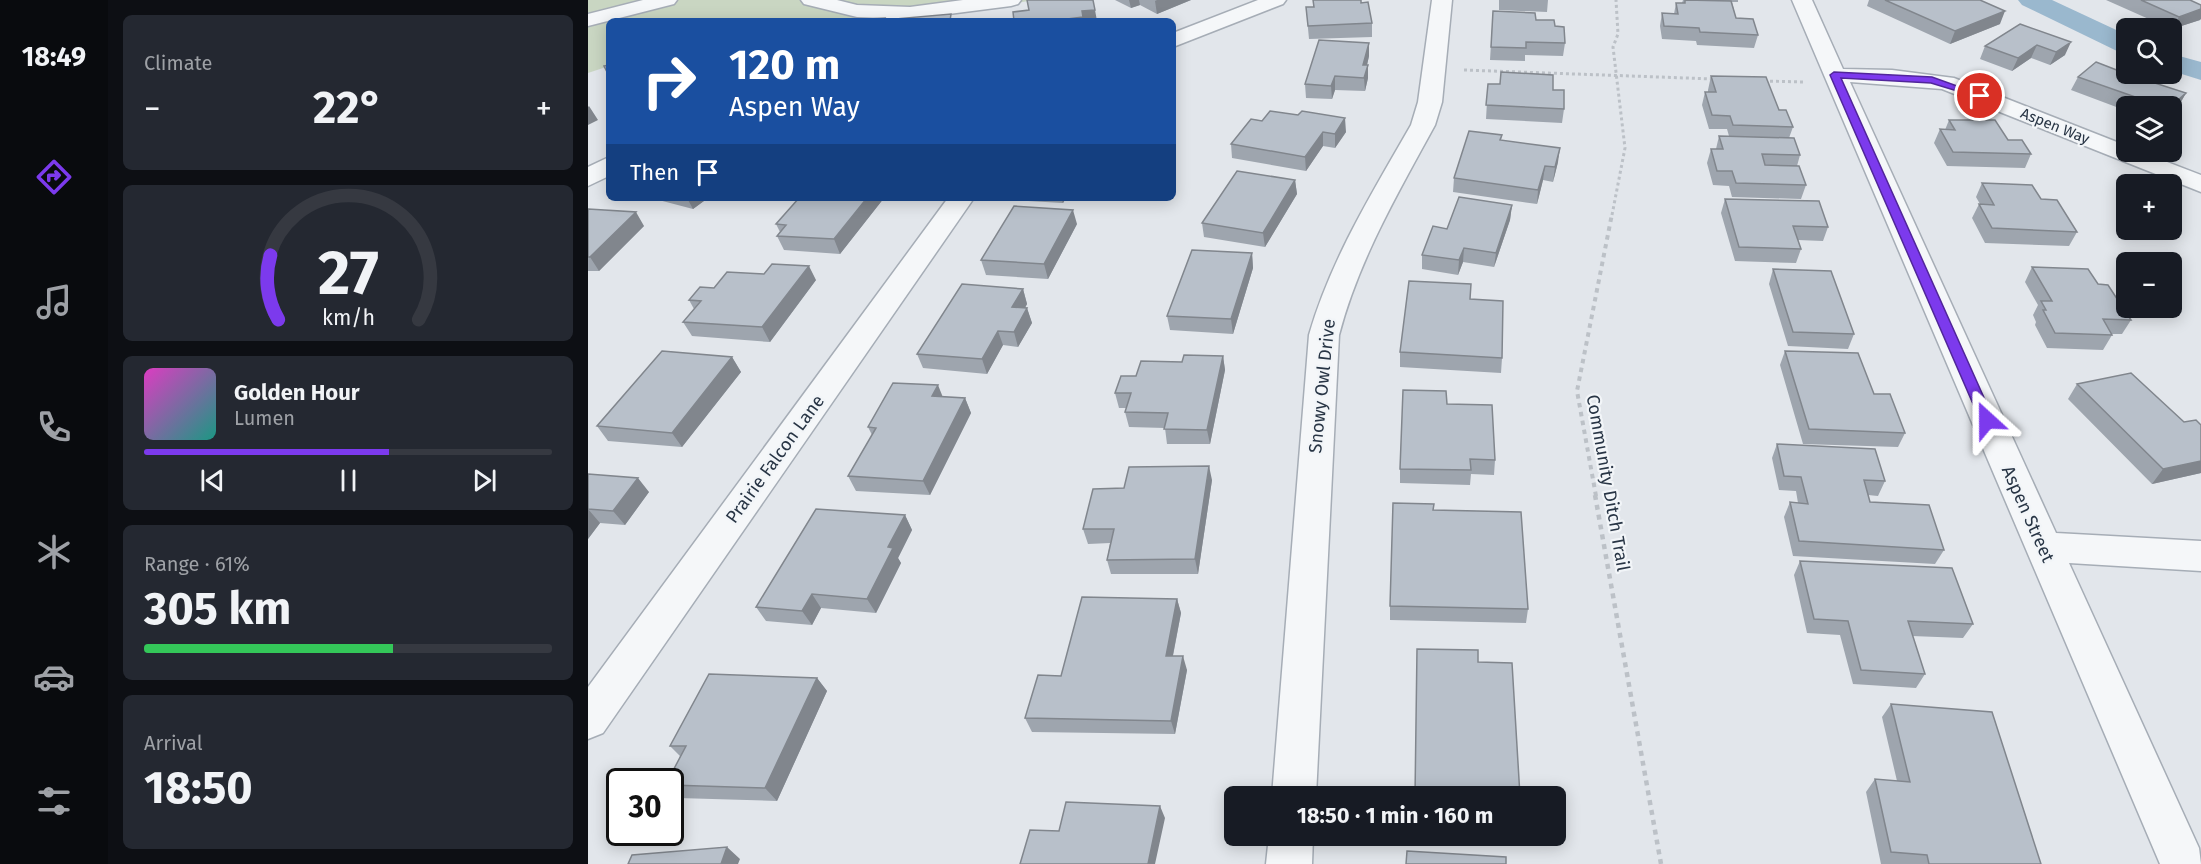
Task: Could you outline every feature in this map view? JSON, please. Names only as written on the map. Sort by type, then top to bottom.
[{"type":"street","points":[[588,20],[667,0]]},
{"type":"street","points":[[812,0],[857,11],[910,13],[1011,0]]},
{"type":"street","points":[[1176,40],[1276,0]]},
{"type":"street","name":"Snowy Owl Drive","points":[[1295,786],[1324,334],[1330,308],[1348,262],[1423,125],[1430,102],[1442,0]]},
{"type":"street","name":"Aspen Street","points":[[1802,0],[2183,864]]},
{"type":"street","name":"Aspen Way","points":[[1836,79],[1892,77],[1946,83],[2201,184]]},
{"type":"street","points":[[588,178],[606,167]]},
{"type":"street","name":"Prairie Falcon Lane","points":[[588,720],[959,201]]},
{"type":"street","points":[[2042,547],[2201,556]]},
{"type":"street","points":[[1289,864],[1290,846]]},
{"type":"path","name":"Community Ditch Trail","points":[[1616,0],[1618,34],[1613,46],[1625,148],[1577,391],[1661,864]]},
{"type":"path","points":[[1433,69],[1722,79]]},
{"type":"path","points":[[1757,81],[1836,79]]},
{"type":"green space","points":[[588,0],[1033,0],[968,12],[875,18],[606,18],[606,67],[588,73]]},
{"type":"building","points":[[1027,0],[1093,0],[1095,10],[1082,11],[1083,17],[1075,18],[1014,18],[1013,12],[1029,10]]},
{"type":"building","points":[[1313,0],[1368,2],[1372,23],[1308,26],[1306,7],[1314,7]]},
{"type":"building","points":[[1685,0],[1731,1],[1736,18],[1753,19],[1758,35],[1700,32],[1699,28],[1664,26],[1662,13],[1678,14],[1676,3],[1685,3]]},
{"type":"building","points":[[1885,0],[1980,0],[2005,11],[1955,31]]},
{"type":"building","points":[[2141,0],[2190,0],[2201,5],[2201,9],[2179,17]]},
{"type":"building","points":[[1493,11],[1535,13],[1536,20],[1554,20],[1555,26],[1564,27],[1565,43],[1526,42],[1526,48],[1491,47]]},
{"type":"building","points":[[951,14],[950,18],[906,18]]},
{"type":"building","points":[[2020,24],[2071,42],[2056,52],[2037,45],[2018,58],[1985,46]]},
{"type":"building","points":[[1319,40],[1369,43],[1363,65],[1368,65],[1364,78],[1335,76],[1331,86],[1305,84]]},
{"type":"building","points":[[2096,62],[2116,70],[2116,84],[2158,84],[2186,93],[2182,96],[2132,96],[2078,77]]},
{"type":"building","points":[[1501,72],[1553,75],[1553,90],[1564,90],[1564,109],[1486,105],[1488,84],[1500,84]]},
{"type":"building","points":[[1711,76],[1766,77],[1779,110],[1786,110],[1793,127],[1733,125],[1730,116],[1712,115],[1705,92],[1716,92]]},
{"type":"building","points":[[1270,111],[1298,115],[1302,111],[1345,118],[1335,134],[1323,132],[1305,157],[1231,144],[1251,119],[1262,121]]},
{"type":"building","points":[[1949,120],[1995,120],[2008,140],[2022,140],[2031,154],[1953,152],[1940,129],[1955,130]]},
{"type":"building","points":[[1469,131],[1502,135],[1500,140],[1560,148],[1555,167],[1545,166],[1538,190],[1454,178]]},
{"type":"building","points":[[1719,136],[1794,138],[1800,155],[1762,154],[1765,165],[1799,166],[1806,185],[1736,183],[1732,171],[1717,171],[1711,149],[1723,149]]},
{"type":"building","points":[[1237,171],[1295,180],[1263,233],[1202,223]]},
{"type":"building","points":[[1982,183],[2032,185],[2041,199],[2057,200],[2077,232],[1992,228],[1979,204],[1994,205]]},
{"type":"building","points":[[1459,197],[1512,205],[1496,253],[1464,248],[1459,260],[1422,255],[1433,226],[1447,229]]},
{"type":"building","points":[[1725,199],[1819,201],[1828,227],[1793,226],[1801,249],[1739,247]]},
{"type":"building","points":[[796,201],[865,201],[834,239],[777,236],[786,225],[776,224]]},
{"type":"building","points":[[1014,206],[1073,210],[1044,264],[981,260]]},
{"type":"building","points":[[588,209],[636,212],[588,257]]},
{"type":"building","points":[[1192,250],[1252,253],[1231,319],[1167,316]]},
{"type":"building","points":[[772,264],[809,266],[762,327],[683,322],[701,301],[689,300],[700,287],[714,288],[727,272],[764,274]]},
{"type":"building","points":[[2032,267],[2088,269],[2098,284],[2108,285],[2116,297],[2116,318],[2130,318],[2131,320],[2103,319],[2112,335],[2055,333],[2041,301],[2052,301]]},
{"type":"building","points":[[1773,269],[1831,271],[1854,334],[1793,332]]},
{"type":"building","points":[[1409,281],[1471,284],[1470,299],[1503,301],[1502,358],[1400,352]]},
{"type":"building","points":[[962,284],[1023,289],[1012,307],[1027,308],[1014,332],[998,331],[982,359],[917,354]]},
{"type":"building","points":[[662,351],[732,357],[672,433],[597,426]]},
{"type":"building","points":[[1785,351],[1858,353],[1874,394],[1890,394],[1905,433],[1809,429]]},
{"type":"building","points":[[1184,355],[1223,356],[1207,430],[1164,429],[1168,413],[1125,412],[1131,393],[1115,393],[1121,376],[1136,376],[1141,361],[1182,362]]},
{"type":"building","points":[[2131,373],[2184,422],[2196,420],[2201,425],[2201,461],[2163,469],[2077,384]]},
{"type":"building","points":[[893,383],[938,385],[932,396],[965,398],[923,481],[848,476],[876,428],[868,427]]},
{"type":"building","points":[[1403,390],[1446,391],[1447,404],[1492,405],[1495,460],[1470,459],[1471,470],[1400,469]]},
{"type":"building","points":[[1777,444],[1875,449],[1885,481],[1864,480],[1870,502],[1929,505],[1944,550],[1799,541],[1790,502],[1808,504],[1801,477],[1784,476]]},
{"type":"building","points":[[1209,466],[1195,559],[1107,560],[1114,529],[1083,529],[1093,489],[1124,488],[1129,467]]},
{"type":"building","points":[[588,474],[638,478],[613,511],[588,509]]},
{"type":"building","points":[[1393,503],[1434,504],[1433,510],[1521,512],[1528,609],[1390,606]]},
{"type":"building","points":[[816,509],[905,515],[888,547],[893,548],[867,599],[812,594],[802,611],[756,607]]},
{"type":"building","points":[[1800,561],[1952,568],[1973,624],[1908,621],[1925,674],[1861,670],[1848,621],[1814,619]]},
{"type":"building","points":[[1082,597],[1177,599],[1166,656],[1183,656],[1171,721],[1025,718],[1038,675],[1061,676]]},
{"type":"building","points":[[1417,649],[1478,650],[1478,662],[1512,663],[1519,786],[1415,786]]},
{"type":"building","points":[[709,674],[817,678],[765,788],[684,785],[684,768],[674,768],[686,746],[670,746]]},
{"type":"building","points":[[1891,704],[1992,712],[2041,864],[1929,864],[1927,855],[1891,852],[1875,779],[1910,782]]},
{"type":"building","points":[[1066,802],[1160,806],[1148,864],[1020,864],[1030,830],[1059,831]]},
{"type":"building","points":[[727,847],[721,864],[628,864],[632,855]]},
{"type":"building","points":[[1407,851],[1506,857],[1506,864],[1406,864]]},
{"type":"waterway","points":[[2031,0],[2116,40]]},
{"type":"waterway","points":[[2182,65],[2201,71]]},
{"type":"route","points":[[1980,96],[1932,80],[1834,75],[1987,420]]}]
